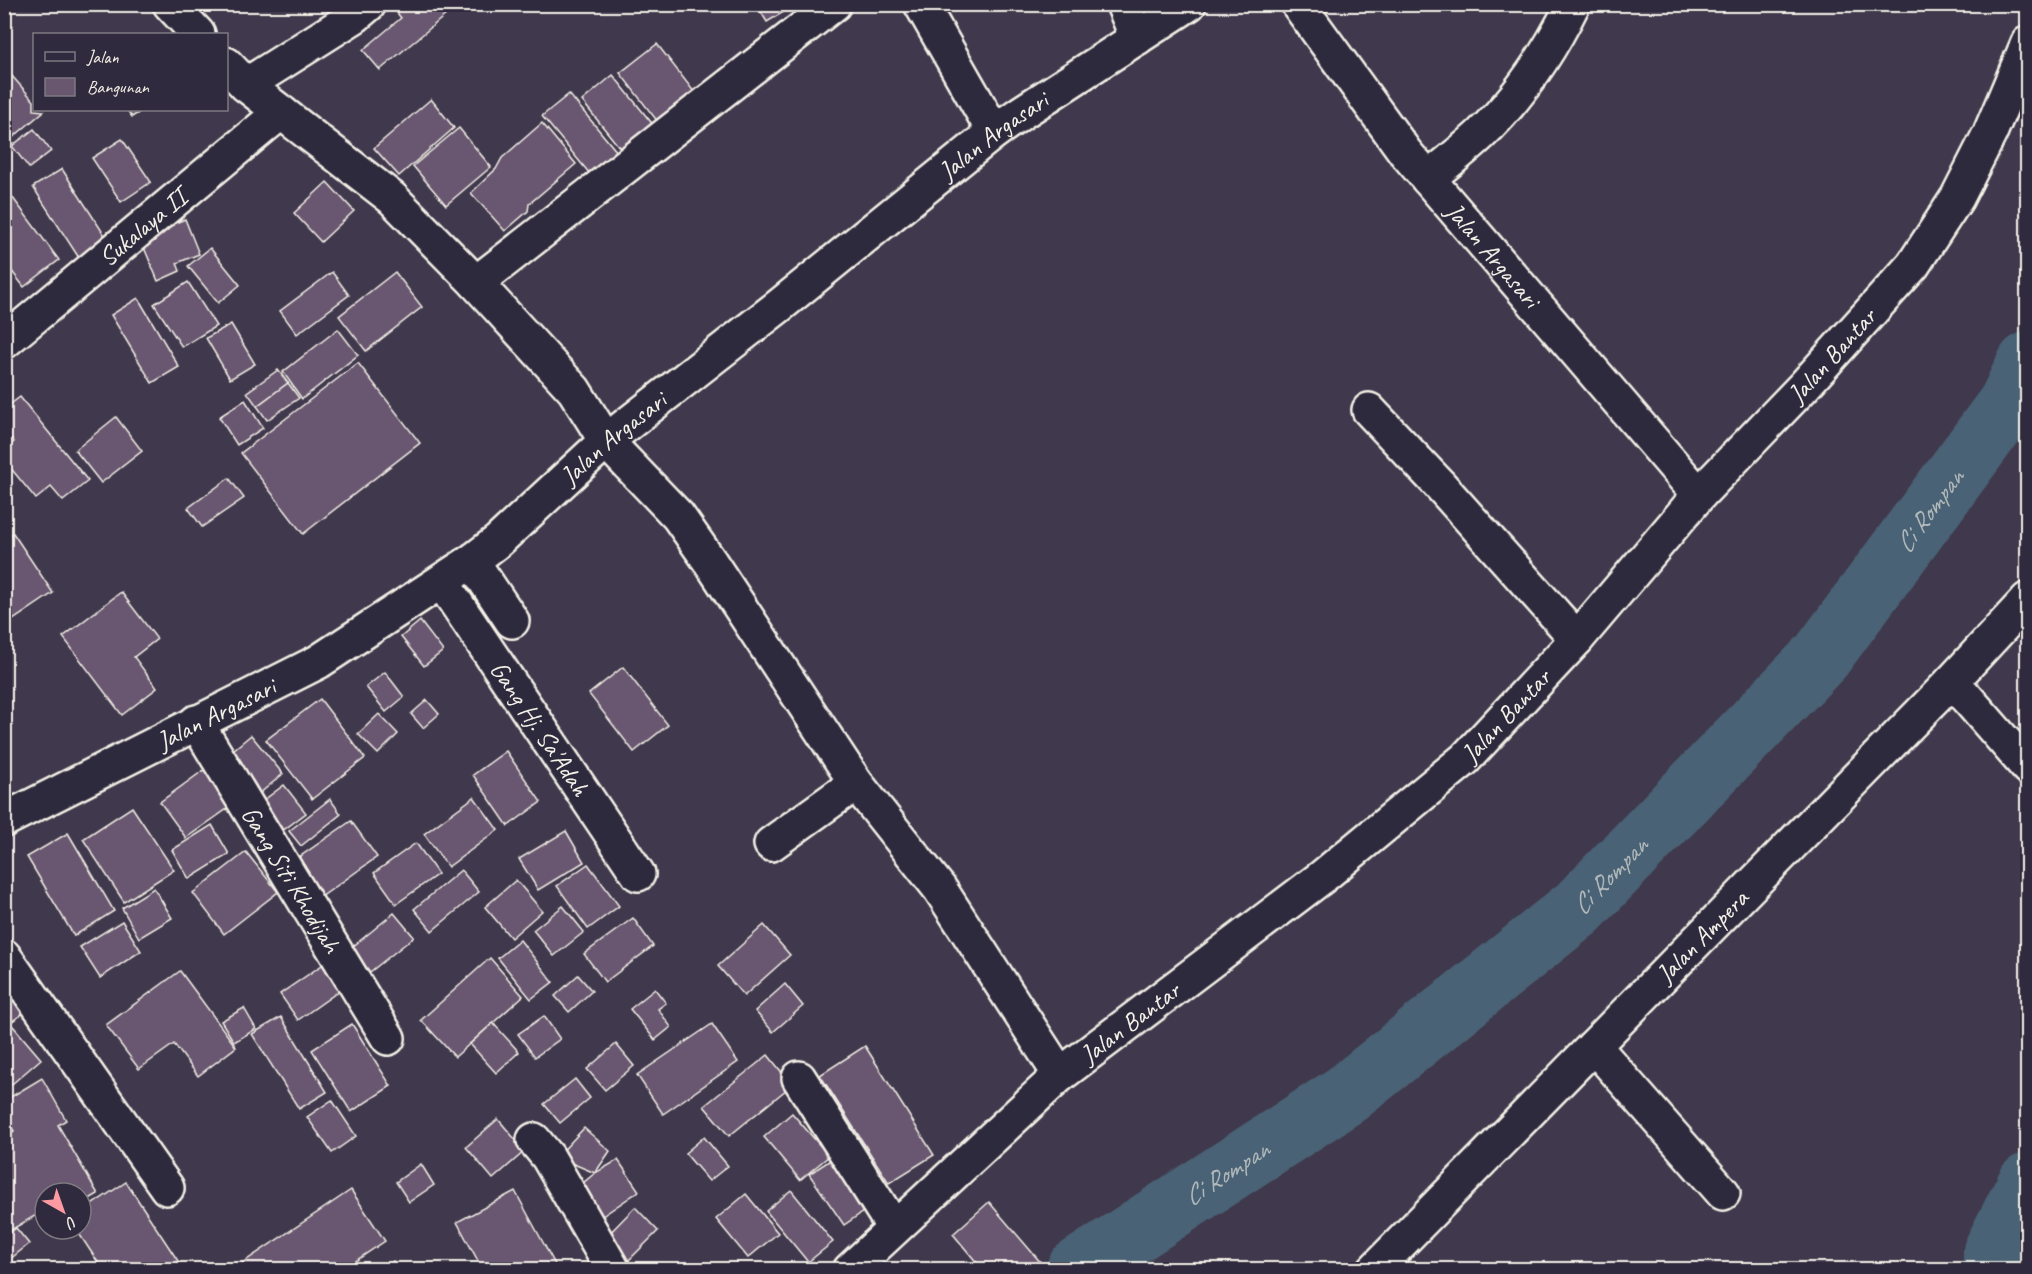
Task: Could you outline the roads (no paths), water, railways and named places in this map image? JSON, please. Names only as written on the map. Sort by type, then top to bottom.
[{"type":"street","points":[[170,4],[197,33]]},
{"type":"street","points":[[369,4],[355,16],[236,75],[392,198],[476,283],[573,390],[606,441],[678,516],[856,783],[940,889],[1060,1075]]},
{"type":"street","points":[[476,283],[834,4]]},
{"type":"street","points":[[921,4],[994,132]]},
{"type":"street","points":[[1123,4],[1137,38]]},
{"type":"street","name":"Jalan Argasari","points":[[4,820],[318,662],[442,582],[498,541],[606,441],[770,313],[994,132],[1189,4]]},
{"type":"street","name":"Jalan Argasari","points":[[1298,4],[1405,152],[1699,495]]},
{"type":"street","points":[[1428,179],[1481,134],[1535,72],[1558,35],[1573,4]]},
{"type":"street","name":"Jalan Bantar","points":[[850,1269],[1060,1075],[1322,878],[1466,759],[1576,639],[1699,495],[1804,386],[1912,265],[1957,198],[1990,133],[2028,43]]},
{"type":"street","name":"Sukalaya II","points":[[4,342],[281,112]]},
{"type":"street","points":[[1369,410],[1576,639]]},
{"type":"street","points":[[472,561],[513,621]]},
{"type":"street","name":"Gang Hj. Sa'Adah","points":[[442,582],[638,874]]},
{"type":"street","name":"Jalan Ampera","points":[[1374,1269],[1952,681],[2028,599]]},
{"type":"street","points":[[1952,681],[2028,768]]},
{"type":"street","name":"Gang Siti Khodijah","points":[[196,722],[388,1038]]},
{"type":"street","points":[[771,844],[856,783]]},
{"type":"street","points":[[4,956],[168,1188]]},
{"type":"street","points":[[1594,1046],[1723,1193]]},
{"type":"street","points":[[800,1078],[894,1228]]},
{"type":"street","points":[[534,1140],[548,1157],[613,1269]]},
{"type":"waterway","name":"Ci Rompan","points":[[1077,1270],[1347,1094],[1578,908],[1821,657],[2009,403],[2028,363]]},
{"type":"waterway","points":[[1994,1270],[1994,1251],[2028,1184]]}]
